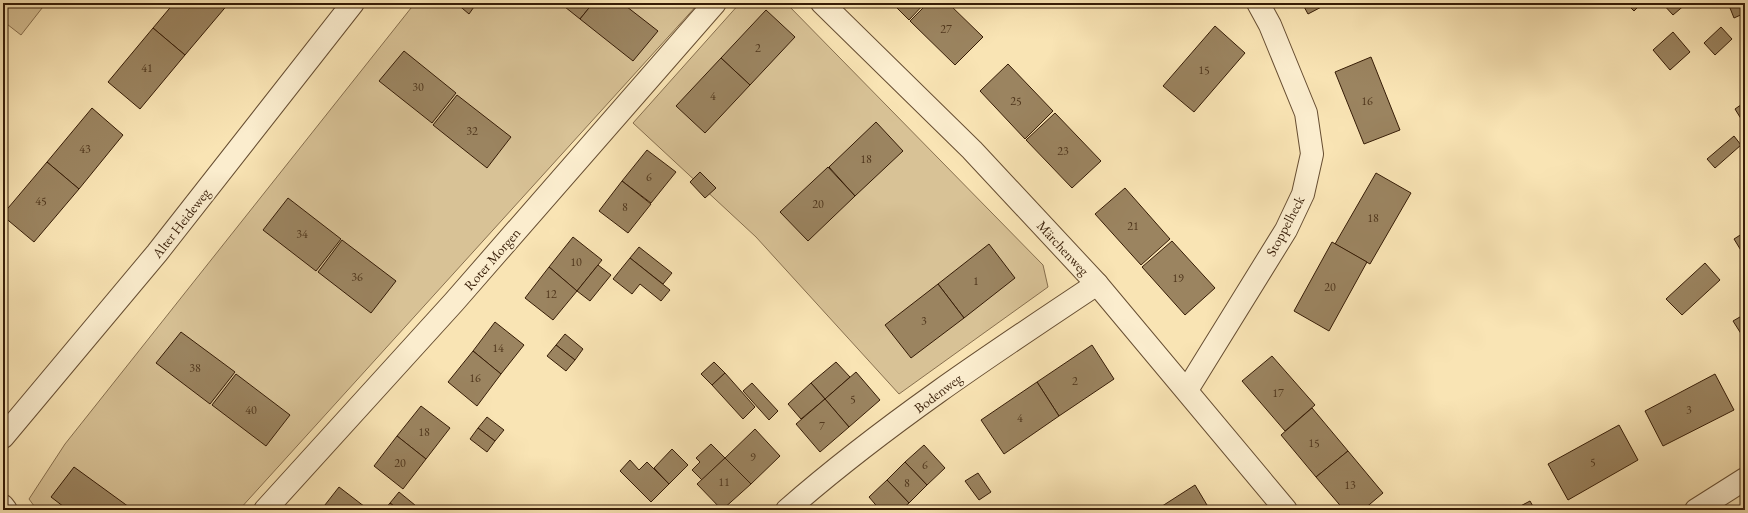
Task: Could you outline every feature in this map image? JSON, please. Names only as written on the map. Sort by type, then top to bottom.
[{"type":"street","name":"Alter Heideweg","points":[[3,438],[158,253],[353,3]]},
{"type":"street","name":"Roter Morgen","points":[[266,510],[454,302],[715,3]]},
{"type":"street","name":"Märchenweg","points":[[822,3],[972,150],[1097,284],[1286,510]]},
{"type":"street","name":"Stoppelheck","points":[[1187,390],[1286,230],[1303,194],[1312,154],[1306,114],[1293,76],[1270,25],[1258,3]]},
{"type":"street","name":"Bodenweg","points":[[787,510],[852,457],[967,371],[1097,284]]},
{"type":"street","points":[[1696,510],[1745,479]]},
{"type":"street","points":[[3,506],[6,510]]},
{"type":"shaded area","points":[[3,3],[46,3],[21,35],[3,21]]},
{"type":"shaded area","points":[[415,3],[698,4],[239,510],[37,510],[29,499],[65,444]]},
{"type":"shaded area","points":[[740,3],[786,3],[1043,265],[1048,287],[899,394],[756,237],[633,123]]},
{"type":"building","points":[[174,3],[229,3],[185,55],[153,28]]},
{"type":"building","points":[[456,3],[475,3],[476,4],[469,14]]},
{"type":"building","points":[[560,3],[593,3],[580,19]]},
{"type":"building","points":[[593,3],[622,3],[658,31],[633,61],[580,19]]},
{"type":"building","points":[[892,3],[925,3],[909,20]]},
{"type":"building","points":[[928,3],[948,3],[983,37],[955,65],[910,21]]},
{"type":"building","points":[[1302,3],[1329,3],[1308,14]]},
{"type":"building","points":[[1626,3],[1642,3],[1634,11]]},
{"type":"building","points":[[1662,3],[1687,3],[1673,15]]},
{"type":"building","points":[[1728,3],[1745,3],[1745,13],[1734,18]]},
{"type":"building","points":[[766,10],[795,37],[750,85],[721,58]]},
{"type":"building","points":[[1215,26],[1245,53],[1194,112],[1163,86]]},
{"type":"building","points":[[1721,27],[1732,39],[1715,55],[1704,43]]},
{"type":"building","points":[[153,28],[185,55],[140,109],[108,82]]},
{"type":"building","points":[[1673,32],[1690,52],[1670,70],[1653,50]]},
{"type":"building","points":[[404,51],[456,93],[432,123],[379,81]]},
{"type":"building","points":[[1371,57],[1400,130],[1364,144],[1335,72]]},
{"type":"building","points":[[721,58],[750,85],[705,133],[676,106]]},
{"type":"building","points":[[1008,64],[1053,111],[1025,139],[980,91]]},
{"type":"building","points":[[457,95],[511,137],[487,168],[433,125]]},
{"type":"building","points":[[1745,102],[1745,121],[1743,122],[1735,109]]},
{"type":"building","points":[[92,108],[123,135],[79,189],[47,162]]},
{"type":"building","points":[[1055,113],[1101,161],[1072,188],[1026,140]]},
{"type":"building","points":[[876,122],[903,151],[855,196],[829,167]]},
{"type":"building","points":[[1734,136],[1741,145],[1715,168],[1707,159]]},
{"type":"building","points":[[647,150],[676,172],[651,203],[622,181]]},
{"type":"building","points":[[47,162],[79,189],[34,242],[3,216],[3,214]]},
{"type":"building","points":[[828,167],[855,196],[808,241],[780,212]]},
{"type":"building","points":[[700,172],[716,188],[705,198],[690,182]]},
{"type":"building","points":[[1376,173],[1411,193],[1370,264],[1335,244]]},
{"type":"building","points":[[622,181],[651,204],[628,233],[599,211]]},
{"type":"building","points":[[1125,188],[1170,239],[1141,265],[1095,214]]},
{"type":"building","points":[[288,198],[341,239],[316,271],[263,230]]},
{"type":"building","points":[[1745,232],[1745,257],[1734,239]]},
{"type":"building","points":[[573,237],[602,260],[577,291],[549,267]]},
{"type":"building","points":[[342,240],[396,281],[371,313],[318,272]]},
{"type":"building","points":[[1172,241],[1215,288],[1185,315],[1142,267]]},
{"type":"building","points":[[1332,242],[1367,262],[1329,331],[1294,311]]},
{"type":"building","points":[[989,244],[1015,278],[964,318],[938,284]]},
{"type":"building","points":[[639,247],[672,273],[663,284],[630,258]]},
{"type":"building","points":[[630,258],[670,290],[661,301],[640,284],[632,294],[613,279]]},
{"type":"building","points":[[1705,263],[1720,280],[1682,315],[1666,299]]},
{"type":"building","points":[[598,265],[611,275],[590,301],[577,291]]},
{"type":"building","points":[[549,267],[577,291],[553,320],[525,298]]},
{"type":"building","points":[[938,284],[964,318],[911,358],[885,325]]},
{"type":"building","points":[[1745,314],[1745,340],[1733,321]]},
{"type":"building","points":[[495,322],[524,345],[501,374],[473,351]]},
{"type":"building","points":[[181,332],[235,372],[210,404],[156,363]]},
{"type":"building","points":[[565,334],[583,349],[575,360],[556,345]]},
{"type":"building","points":[[556,345],[575,360],[566,371],[547,356]]},
{"type":"building","points":[[1092,345],[1114,379],[1059,416],[1037,382]]},
{"type":"building","points":[[473,351],[501,374],[477,406],[448,382]]},
{"type":"building","points":[[1272,356],[1315,405],[1285,431],[1242,381]]},
{"type":"building","points":[[714,362],[725,373],[712,385],[701,374]]},
{"type":"building","points":[[836,362],[850,377],[825,399],[811,383]]},
{"type":"building","points":[[856,372],[880,400],[849,427],[825,399]]},
{"type":"building","points":[[725,373],[755,407],[743,419],[712,385]]},
{"type":"building","points":[[236,374],[290,415],[266,446],[212,405]]},
{"type":"building","points":[[1715,374],[1734,410],[1663,446],[1645,411]]},
{"type":"building","points":[[1037,382],[1059,416],[1004,454],[981,420]]},
{"type":"building","points":[[752,383],[778,411],[769,420],[743,391]]},
{"type":"building","points":[[811,383],[825,399],[801,419],[788,404]]},
{"type":"building","points":[[825,399],[849,427],[820,452],[796,424]]},
{"type":"building","points":[[421,406],[450,428],[426,459],[397,436]]},
{"type":"building","points":[[1312,408],[1348,451],[1316,477],[1281,435]]},
{"type":"building","points":[[487,417],[504,430],[495,441],[478,428]]},
{"type":"building","points":[[1619,425],[1638,460],[1568,500],[1548,464]]},
{"type":"building","points":[[478,428],[495,441],[487,452],[470,439]]},
{"type":"building","points":[[755,429],[780,456],[751,484],[725,458]]},
{"type":"building","points":[[397,436],[426,459],[403,489],[374,466]]},
{"type":"building","points":[[711,444],[725,458],[702,480],[692,470],[700,462],[696,458]]},
{"type":"building","points":[[924,445],[945,468],[927,485],[905,462]]},
{"type":"building","points":[[672,449],[688,465],[669,484],[654,468]]},
{"type":"building","points":[[1348,451],[1383,493],[1363,510],[1344,510],[1316,477]]},
{"type":"building","points":[[725,458],[751,484],[722,510],[697,484]]},
{"type":"building","points":[[630,460],[639,470],[647,462],[669,484],[651,502],[620,471]]},
{"type":"building","points":[[905,462],[927,485],[909,503],[887,480]]},
{"type":"building","points":[[74,467],[129,507],[127,510],[68,510],[51,497]]},
{"type":"building","points":[[978,473],[991,492],[979,500],[965,481]]},
{"type":"building","points":[[887,480],[909,503],[901,510],[880,510],[869,497]]},
{"type":"building","points":[[1195,485],[1210,510],[1156,510]]},
{"type":"building","points":[[339,487],[369,510],[321,510]]},
{"type":"building","points":[[399,492],[421,510],[399,510],[390,503]]},
{"type":"building","points":[[1530,501],[1535,510],[1513,510]]},
{"type":"building","points":[[390,503],[399,510],[384,510]]}]
